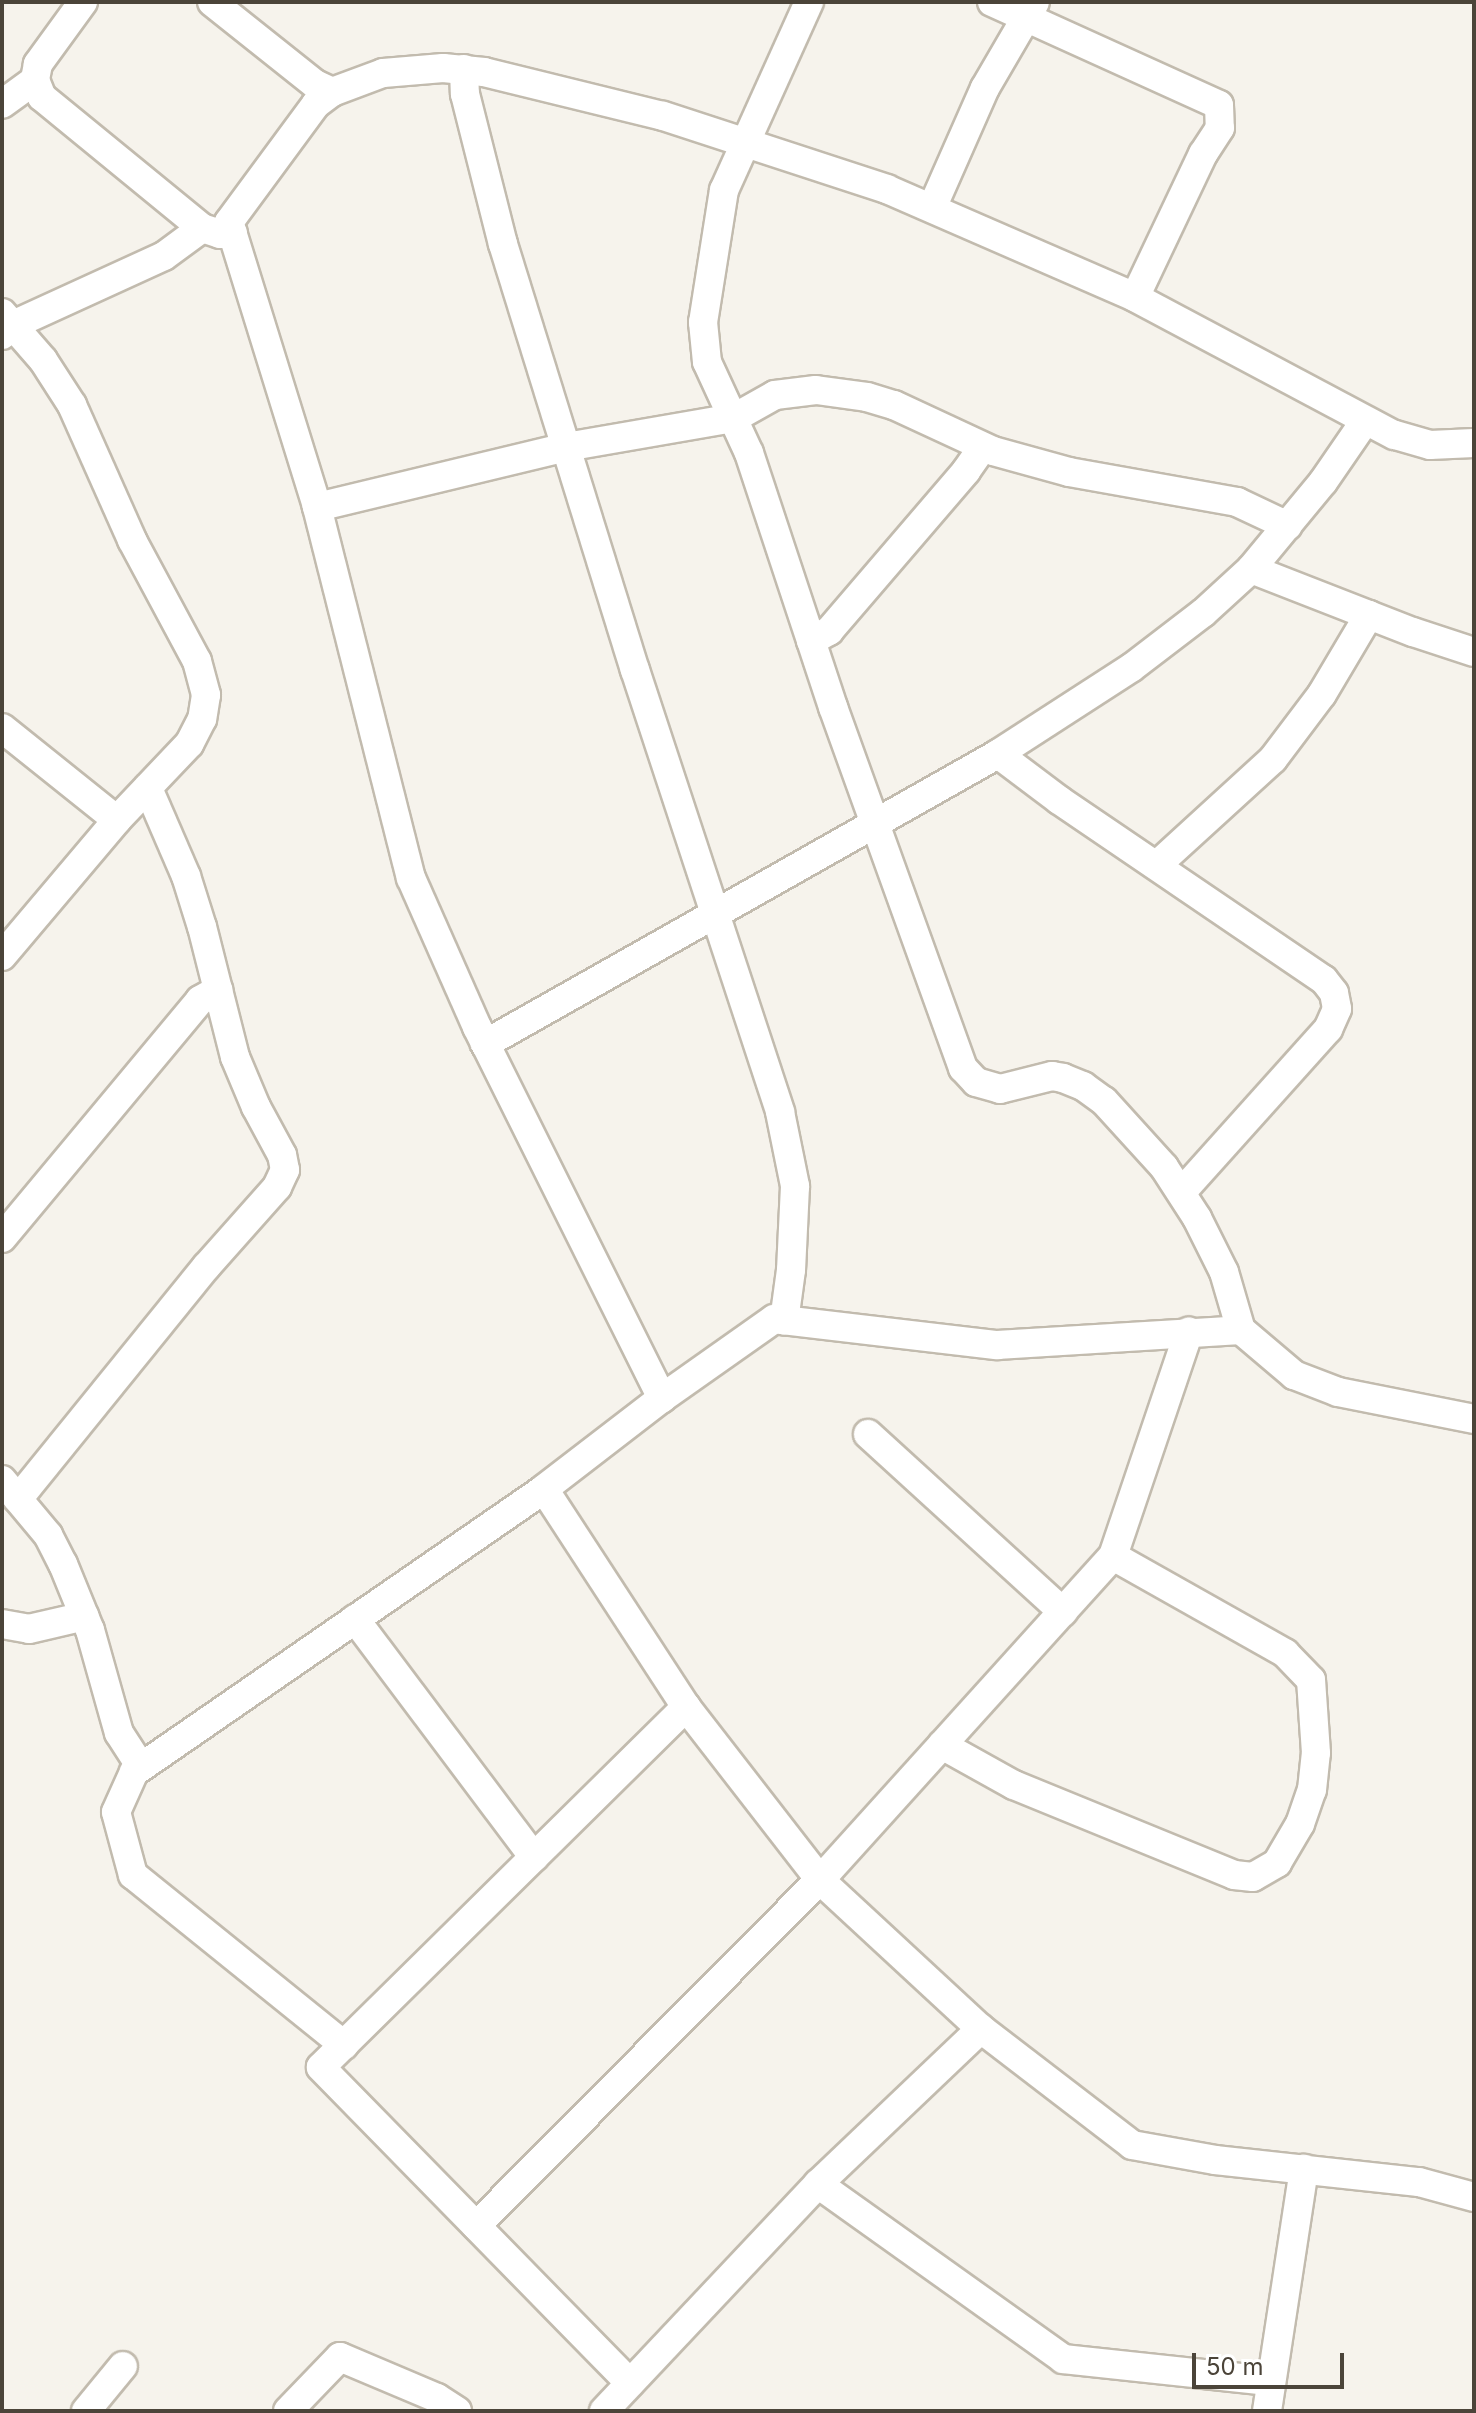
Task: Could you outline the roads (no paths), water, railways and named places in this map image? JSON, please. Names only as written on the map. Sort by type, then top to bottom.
[{"type":"street","points":[[83,2],[38,64],[35,80],[42,97],[202,228],[233,233]]},
{"type":"street","points":[[212,2],[315,84],[332,92]]},
{"type":"street","points":[[809,2],[744,140],[717,220],[703,322],[707,362],[749,453],[811,641],[959,1059],[969,1076],[984,1086],[1000,1089],[1052,1076],[1083,1086],[1131,1129],[1182,1192],[1224,1272],[1241,1330],[1294,1375],[1338,1392],[1474,1419]]},
{"type":"street","points":[[992,2],[1030,10],[1214,100],[1222,112],[1220,128],[1203,154],[1135,297]]},
{"type":"street","points":[[932,208],[985,88],[1030,10]]},
{"type":"street","points":[[464,69],[465,94],[503,244],[714,913],[770,1075],[795,1186],[791,1270],[784,1321]]},
{"type":"street","points":[[662,1398],[485,1044],[411,878],[317,507],[229,222],[316,104],[332,92],[383,73],[464,69],[581,95],[744,140],[932,208],[1135,297],[1365,421],[1413,441],[1447,446],[1474,443]]},
{"type":"street","points":[[2,104],[35,80]]},
{"type":"street","points":[[2,956],[117,820],[180,755],[197,731],[205,707],[205,683],[120,514],[72,405],[43,360],[6,324],[164,256],[202,228]]},
{"type":"street","points":[[317,507],[566,447],[734,418],[775,395],[816,390],[842,392],[894,405],[983,447],[1119,484],[1237,502],[1288,526]]},
{"type":"street","points":[[485,1044],[998,754],[1168,641],[1251,569],[1288,526],[1365,421]]},
{"type":"street","points":[[811,641],[829,631],[983,447]]},
{"type":"street","points":[[1251,569],[1474,652]]},
{"type":"street","points":[[1157,865],[1273,759],[1322,694],[1369,615]]},
{"type":"street","points":[[2,728],[117,820]]},
{"type":"street","points":[[998,754],[1059,800],[1324,980],[1337,1001],[1335,1016],[1328,1029],[1182,1192]]},
{"type":"street","points":[[141,1767],[119,1733],[85,1616],[48,1535],[10,1489],[144,1341],[282,1179],[282,1155],[245,1082],[186,876],[148,788]]},
{"type":"street","points":[[2,1238],[200,1000],[218,990]]},
{"type":"street","points":[[344,2045],[133,1875],[116,1812],[134,1772],[544,1489],[662,1398],[774,1319],[997,1345],[1241,1330]]},
{"type":"street","points":[[476,2226],[820,1880],[1113,1556],[1189,1332]]},
{"type":"street","points":[[868,1434],[1063,1612]]},
{"type":"street","points":[[544,1489],[686,1707],[820,1880],[981,2029],[1132,2145],[1215,2160],[1419,2182],[1474,2197]]},
{"type":"street","points":[[942,1745],[1014,1785],[1234,1875],[1262,1874],[1277,1863],[1300,1824],[1312,1790],[1316,1753],[1311,1680],[1285,1653],[1113,1556]]},
{"type":"street","points":[[2,1624],[29,1629],[85,1616]]},
{"type":"street","points":[[355,1619],[534,1857]]},
{"type":"street","points":[[630,2383],[321,2067],[686,1707]]},
{"type":"street","points":[[604,2411],[818,2184],[981,2029]]},
{"type":"street","points":[[1267,2411],[1269,2381],[1304,2169]]},
{"type":"street","points":[[818,2184],[1063,2359],[1269,2381]]},
{"type":"street","points":[[288,2411],[340,2357],[437,2398],[457,2411]]},
{"type":"street","points":[[86,2411],[123,2366]]}]
